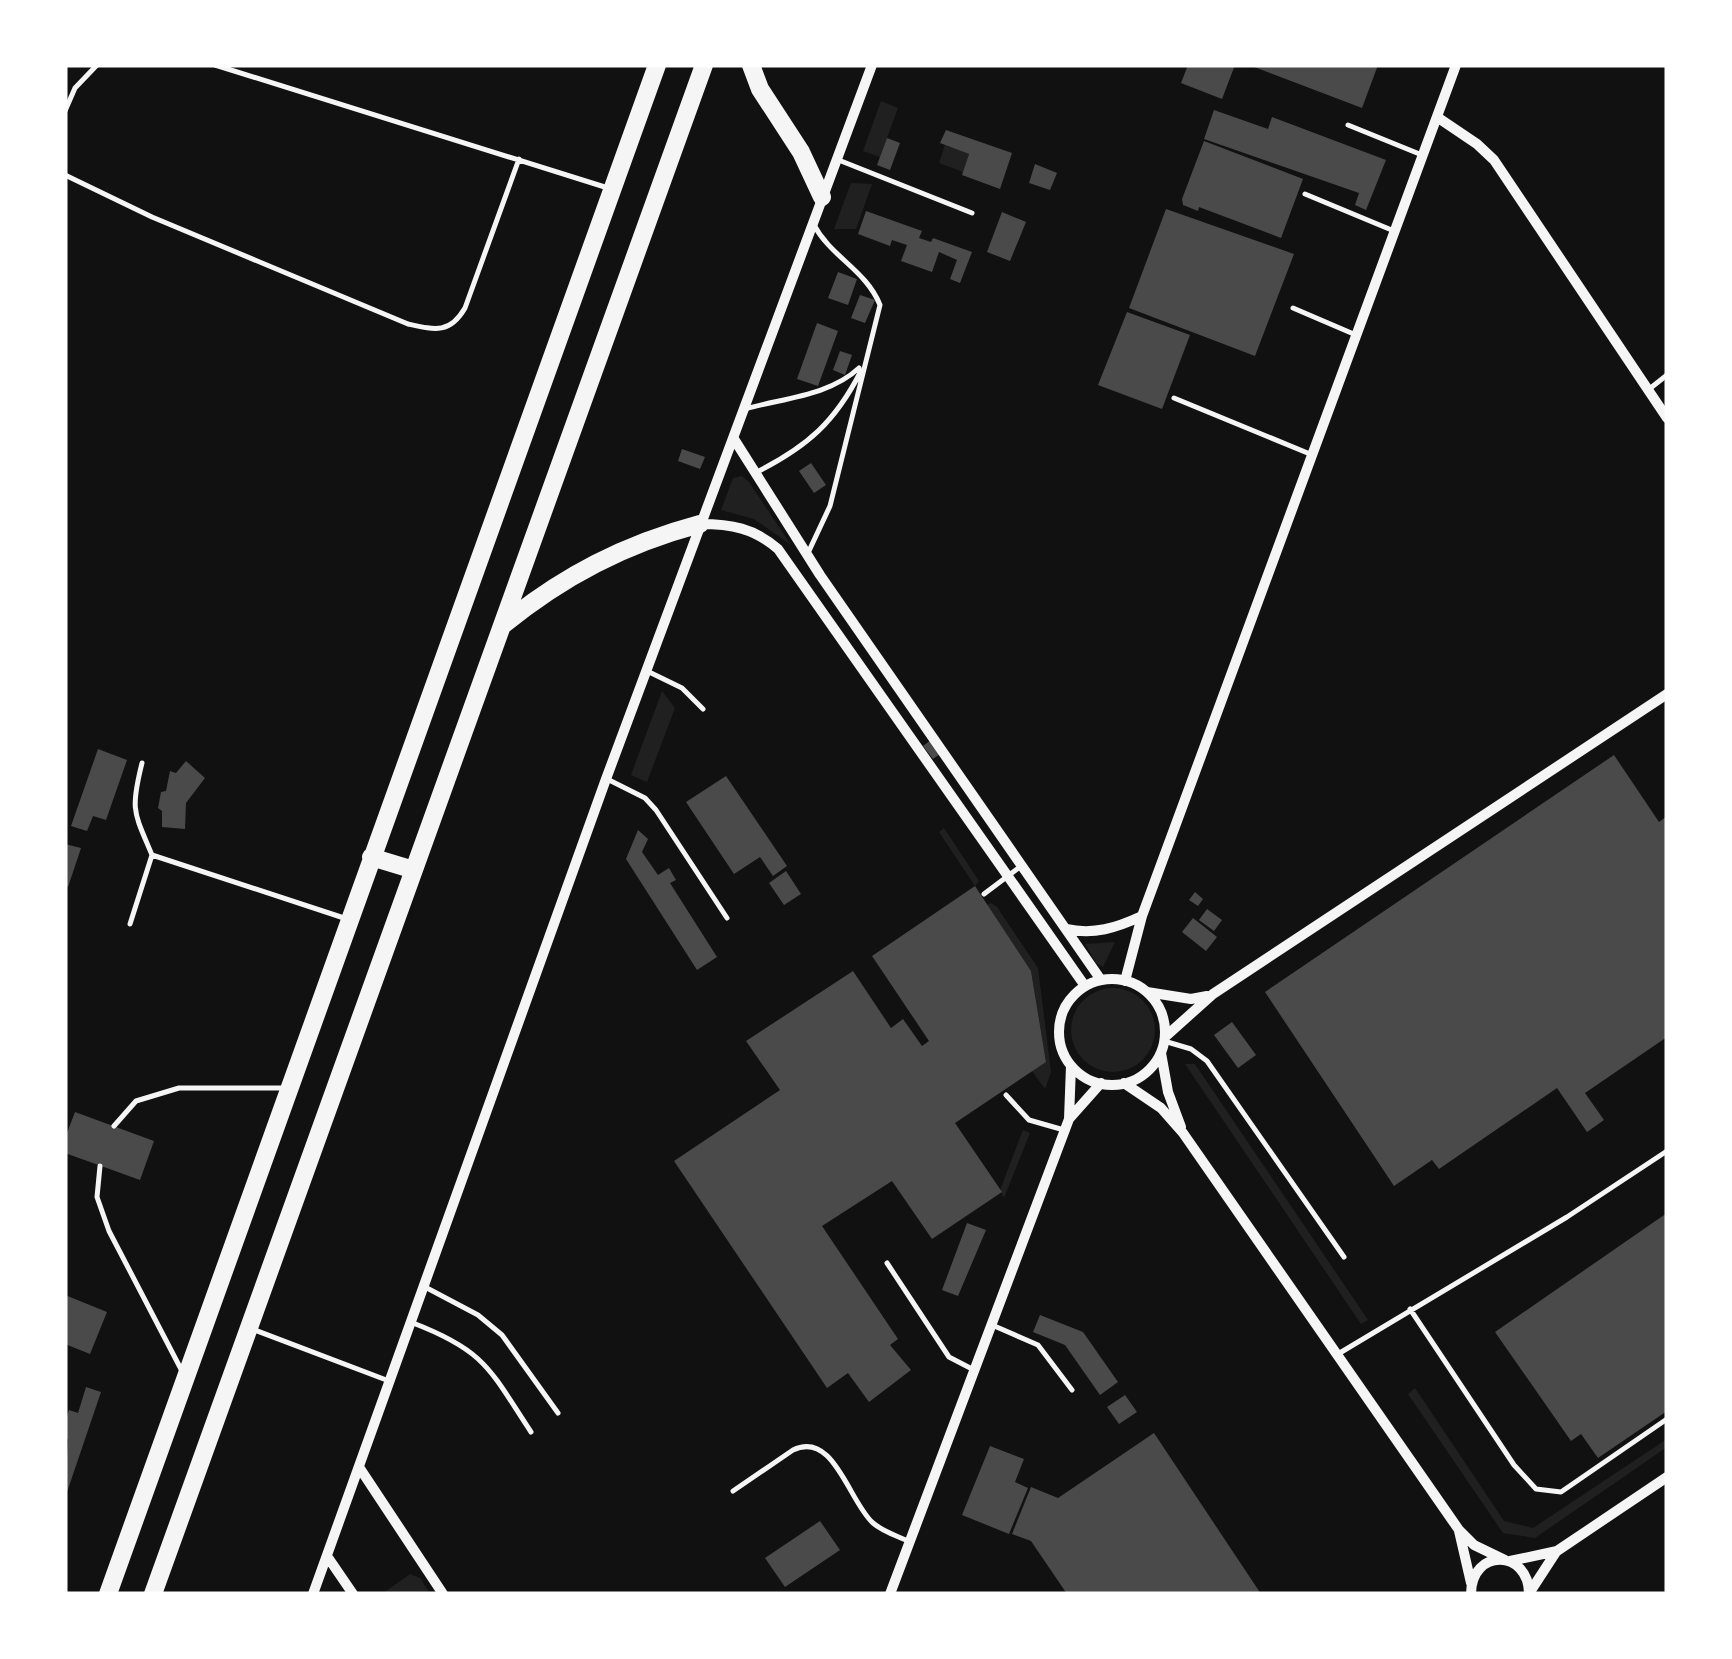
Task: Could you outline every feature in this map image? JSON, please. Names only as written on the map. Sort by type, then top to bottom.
[{"type":"highway","points":[[108,1594],[657,65]]},
{"type":"highway","points":[[153,1594],[704,65]]},
{"type":"highway","points":[[751,65],[760,89],[801,152],[822,198]]},
{"type":"highway","points":[[502,625],[542,593],[603,557],[700,524]]},
{"type":"highway","points":[[371,857],[414,870]]},
{"type":"street","points":[[313,1594],[606,779],[872,65]]},
{"type":"street","points":[[1126,981],[1142,916],[1456,65]]},
{"type":"street","points":[[1437,117],[1494,160],[1667,418]]},
{"type":"street","points":[[734,439],[807,555],[1100,980]]},
{"type":"street","points":[[700,524],[738,526],[778,548],[1085,986]]},
{"type":"street","points":[[1213,994],[1191,998],[1147,992],[1126,981],[1100,980],[1072,996],[1059,1026],[1060,1043],[1077,1071],[1100,1083],[1124,1083],[1139,1077],[1152,1067],[1163,1044],[1213,994],[1667,694]]},
{"type":"street","points":[[1043,924],[1082,932],[1114,929],[1142,916]]},
{"type":"street","points":[[1147,992],[1158,1005],[1168,1092],[1183,1133]]},
{"type":"street","points":[[890,1594],[1066,1125],[1070,1063]]},
{"type":"street","points":[[1066,1125],[1100,1083]]},
{"type":"street","points":[[1124,1083],[1150,1100],[1183,1133],[1459,1530],[1474,1545],[1526,1574],[1529,1594]]},
{"type":"street","points":[[359,1467],[444,1594]]},
{"type":"street","points":[[1470,1590],[1482,1566],[1490,1561],[1556,1551],[1667,1477]]},
{"type":"street","points":[[1459,1530],[1470,1590]]},
{"type":"street","points":[[1529,1594],[1556,1551]]},
{"type":"street","points":[[327,1556],[353,1594]]},
{"type":"lane","points":[[65,111],[75,88],[98,65]]},
{"type":"lane","points":[[214,65],[612,190]]},
{"type":"lane","points":[[1348,126],[1422,155]]},
{"type":"lane","points":[[65,175],[152,217],[408,324],[432,330],[447,329],[458,321],[465,308],[519,159]]},
{"type":"lane","points":[[836,159],[972,213]]},
{"type":"lane","points":[[1305,194],[1394,231]]},
{"type":"lane","points":[[807,555],[830,506],[880,304],[873,286],[828,246],[812,222]]},
{"type":"lane","points":[[1293,308],[1356,335]]},
{"type":"lane","points":[[745,409],[830,387],[847,379],[865,363]]},
{"type":"lane","points":[[754,473],[802,448],[821,430],[865,363]]},
{"type":"lane","points":[[1648,390],[1667,375]]},
{"type":"lane","points":[[1174,398],[1312,454]]},
{"type":"lane","points":[[647,671],[682,688],[702,709]]},
{"type":"lane","points":[[130,924],[152,856],[132,803],[142,764]]},
{"type":"lane","points":[[606,779],[646,798],[727,918]]},
{"type":"lane","points":[[152,856],[348,920]]},
{"type":"lane","points":[[984,894],[1021,866]]},
{"type":"lane","points":[[1163,1044],[1191,1049],[1206,1061],[1344,1257]]},
{"type":"lane","points":[[114,1126],[136,1101],[180,1088],[288,1088]]},
{"type":"lane","points":[[1006,1095],[1029,1120],[1066,1125]]},
{"type":"lane","points":[[1335,1355],[1567,1217],[1667,1151]]},
{"type":"lane","points":[[100,1166],[97,1197],[109,1231],[185,1376]]},
{"type":"lane","points":[[887,1263],[949,1357],[974,1370]]},
{"type":"lane","points":[[424,1286],[478,1315],[502,1335],[558,1412]]},
{"type":"lane","points":[[1410,1309],[1514,1465],[1536,1489],[1561,1492],[1667,1419]]},
{"type":"lane","points":[[410,1322],[460,1342],[485,1362],[531,1432]]},
{"type":"lane","points":[[992,1325],[1038,1345],[1072,1390]]},
{"type":"lane","points":[[249,1328],[389,1381]]},
{"type":"lane","points":[[734,1491],[793,1450],[802,1445],[813,1446],[829,1457],[874,1524],[910,1542]]},
{"type":"shaded area","points":[[881,101],[898,108],[880,157],[863,151]]},
{"type":"shaded area","points":[[945,145],[969,154],[963,172],[939,163]]},
{"type":"shaded area","points":[[851,183],[872,184],[856,229],[834,229]]},
{"type":"shaded area","points":[[742,476],[791,545],[754,519],[721,510],[733,478]]},
{"type":"shaded area","points":[[662,691],[675,708],[647,782],[631,775]]},
{"type":"shaded area","points":[[944,828],[979,881],[975,886],[939,832]]},
{"type":"shaded area","points":[[991,903],[1038,968],[1051,1072],[1045,1089],[1032,1071],[1046,1061],[1031,971],[987,905]]},
{"type":"shaded area","points":[[1115,942],[1103,967],[1096,963],[1085,944]]},
{"type":"shaded area","points":[[1105,988],[1121,988],[1137,995],[1148,1006],[1155,1030],[1152,1046],[1143,1060],[1121,1072],[1105,1072],[1089,1065],[1078,1054],[1071,1038],[1071,1022],[1078,1006],[1089,995]]},
{"type":"shaded area","points":[[1185,1064],[1195,1064],[1368,1320],[1361,1324]]},
{"type":"shaded area","points":[[1023,1130],[1030,1133],[1004,1198],[1000,1190]]},
{"type":"shaded area","points":[[1415,1388],[1504,1521],[1533,1528],[1667,1439],[1667,1447],[1535,1538],[1503,1533],[1408,1394]]},
{"type":"shaded area","points":[[410,1574],[420,1578],[429,1592],[382,1594]]},
{"type":"building","points":[[1188,65],[1235,65],[1222,99],[1181,83]]},
{"type":"building","points":[[1249,65],[1378,65],[1362,108]]},
{"type":"building","points":[[1214,110],[1268,129],[1272,117],[1386,160],[1366,210],[1355,205],[1359,193],[1204,139]]},
{"type":"building","points":[[946,130],[1012,153],[1000,189],[962,175],[969,154],[940,143]]},
{"type":"building","points":[[887,138],[900,143],[890,170],[877,165]]},
{"type":"building","points":[[1204,141],[1303,179],[1281,238],[1199,207],[1198,211],[1183,205]]},
{"type":"building","points":[[1035,164],[1057,173],[1050,190],[1029,183]]},
{"type":"building","points":[[1166,209],[1294,254],[1255,356],[1129,308]]},
{"type":"building","points":[[866,211],[922,231],[919,238],[931,242],[933,238],[972,252],[960,283],[950,279],[957,260],[939,252],[932,272],[901,261],[907,245],[892,240],[890,246],[858,234]]},
{"type":"building","points":[[1002,212],[1026,222],[1010,261],[987,252]]},
{"type":"building","points":[[838,272],[857,279],[848,305],[828,298]]},
{"type":"building","points":[[860,295],[875,300],[865,323],[851,318]]},
{"type":"building","points":[[1127,312],[1190,335],[1162,409],[1098,385]]},
{"type":"building","points":[[817,323],[838,331],[818,386],[797,379]]},
{"type":"building","points":[[840,351],[852,355],[845,375],[833,370]]},
{"type":"building","points":[[682,449],[705,457],[700,469],[678,461]]},
{"type":"building","points":[[811,463],[826,485],[814,493],[799,471]]},
{"type":"building","points":[[931,740],[940,754],[933,759],[923,746]]},
{"type":"building","points":[[98,749],[127,760],[106,820],[93,816],[87,831],[71,826]]},
{"type":"building","points":[[1614,755],[1659,822],[1667,816],[1667,1037],[1585,1093],[1604,1120],[1587,1132],[1557,1088],[1439,1169],[1432,1160],[1394,1186],[1265,992]]},
{"type":"building","points":[[186,761],[205,778],[186,803],[185,829],[162,827],[162,811],[158,808],[161,792],[166,791],[170,771],[176,773]]},
{"type":"building","points":[[726,776],[787,866],[773,876],[760,857],[734,874],[686,802]]},
{"type":"building","points":[[638,830],[648,839],[642,852],[658,875],[669,868],[676,880],[670,883],[717,957],[697,970],[626,859]]},
{"type":"building","points":[[65,844],[81,848],[68,887],[65,886]]},
{"type":"building","points":[[786,871],[801,894],[784,905],[769,883]]},
{"type":"building","points":[[975,886],[1031,971],[1046,1062],[955,1123],[1002,1192],[932,1239],[892,1181],[822,1226],[898,1339],[890,1345],[911,1370],[869,1402],[848,1373],[827,1388],[674,1161],[780,1090],[746,1041],[853,971],[891,1028],[903,1019],[922,1046],[929,1041],[872,956]]},
{"type":"building","points":[[1195,892],[1203,899],[1198,906],[1189,900]]},
{"type":"building","points":[[1207,909],[1222,920],[1214,931],[1199,920]]},
{"type":"building","points":[[1193,918],[1217,937],[1206,951],[1182,932]]},
{"type":"building","points":[[1232,1022],[1256,1055],[1238,1068],[1214,1035]]},
{"type":"building","points":[[75,1112],[154,1141],[140,1180],[65,1153],[65,1138]]},
{"type":"building","points":[[1667,1213],[1667,1411],[1598,1458],[1581,1434],[1571,1441],[1495,1332]]},
{"type":"building","points":[[967,1223],[986,1230],[958,1296],[942,1290]]},
{"type":"building","points":[[65,1295],[107,1312],[90,1354],[65,1344]]},
{"type":"building","points":[[1040,1315],[1083,1332],[1118,1382],[1100,1395],[1065,1345],[1033,1332]]},
{"type":"building","points":[[86,1387],[101,1392],[65,1498],[65,1422],[69,1410],[78,1413]]},
{"type":"building","points":[[1125,1395],[1137,1412],[1119,1424],[1107,1407]]},
{"type":"building","points":[[1154,1433],[1261,1594],[1067,1594],[1031,1541],[1012,1534],[1031,1487],[1058,1498]]},
{"type":"building","points":[[990,1446],[1024,1459],[1015,1482],[1028,1488],[1009,1534],[962,1515]]},
{"type":"building","points":[[820,1521],[840,1550],[785,1587],[765,1558]]}]
